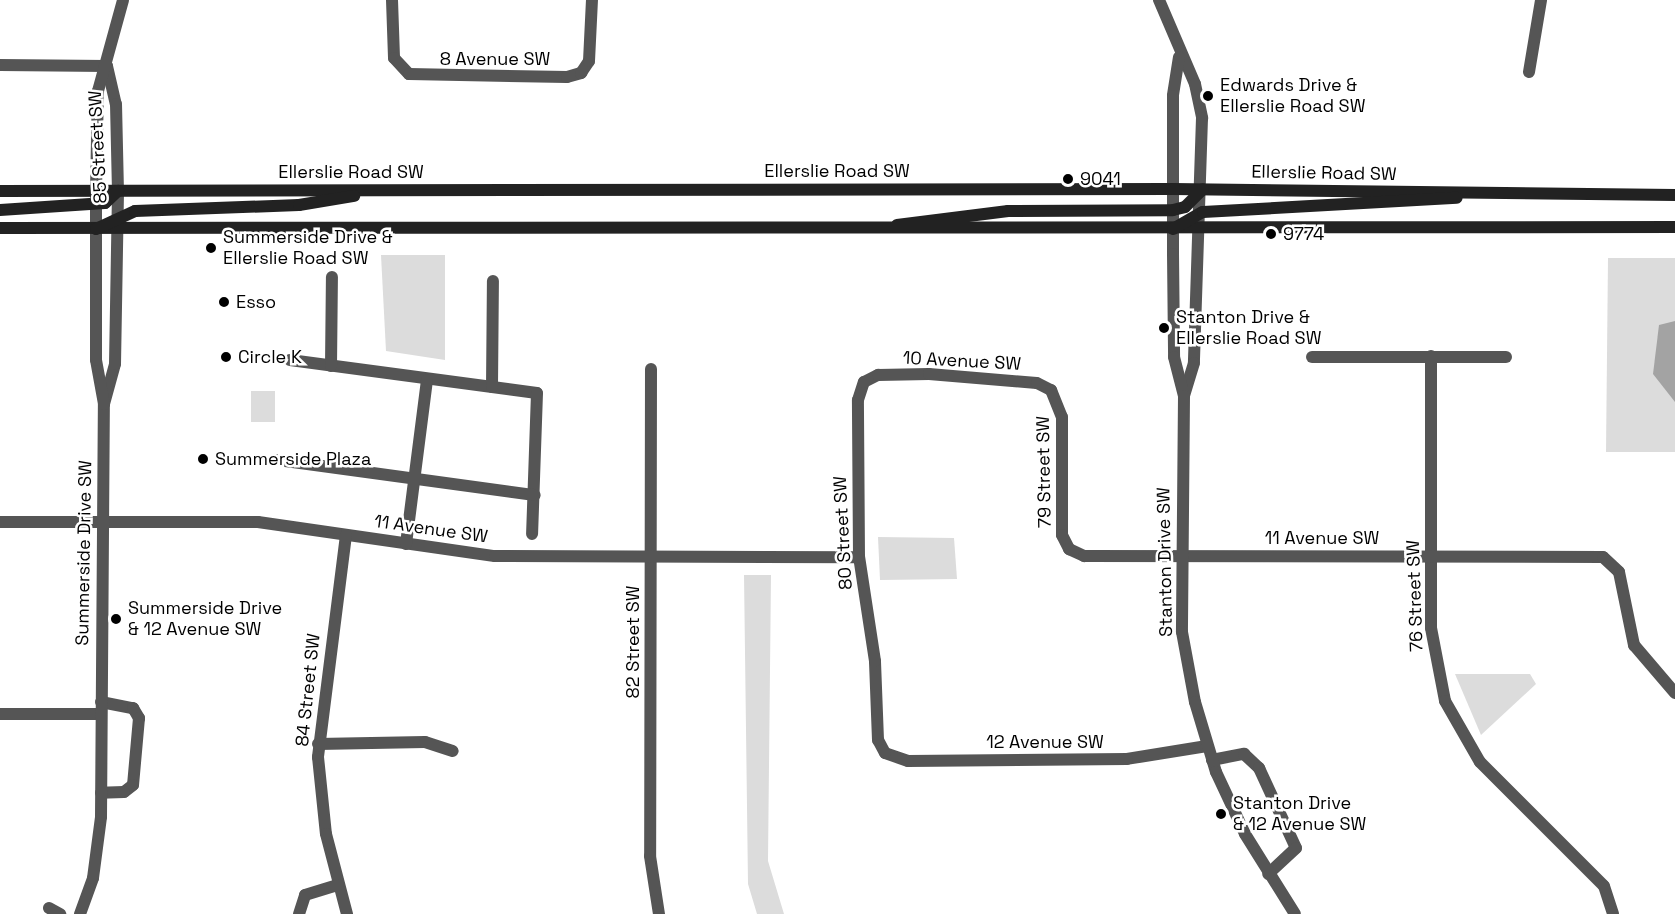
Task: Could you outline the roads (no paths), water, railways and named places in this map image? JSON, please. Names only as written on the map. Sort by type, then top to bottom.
[{"type":"main road","name":"Ellerslie Road SW","points":[[0,191],[1203,189],[1675,195]]},
{"type":"main road","points":[[872,230],[942,215],[1173,210],[1185,207],[1203,189]]},
{"type":"main road","points":[[0,228],[96,229],[119,222],[299,205],[394,190]]},
{"type":"main road","points":[[0,210],[96,204],[118,191]]},
{"type":"main road","points":[[1173,229],[1203,212],[1398,204],[1484,193]]},
{"type":"main road","points":[[119,222],[872,230],[1675,227]]},
{"type":"street","name":"85 Street SW","points":[[96,229],[96,108],[123,0]]},
{"type":"street","name":"8 Avenue SW","points":[[392,0],[392,48],[403,70],[425,77],[567,77],[586,69],[592,0]]},
{"type":"street","name":"Stanton Drive SW","points":[[1159,0],[1179,57],[1199,101],[1203,189],[1194,363],[1184,396],[1179,556],[1182,632],[1212,760],[1268,874],[1295,914]]},
{"type":"street","points":[[1529,72],[1540,0]]},
{"type":"street","name":"Stanton Drive SW","points":[[1179,57],[1173,96],[1174,357],[1184,396]]},
{"type":"street","points":[[0,65],[107,66]]},
{"type":"street","name":"85 Street SW","points":[[107,66],[116,104],[119,222]]},
{"type":"street","name":"Summerside Drive SW","points":[[104,404],[115,364],[119,222]]},
{"type":"street","name":"Summerside Drive SW","points":[[80,914],[96,860],[101,793],[104,404],[96,360],[96,229]]},
{"type":"street","points":[[331,366],[332,277]]},
{"type":"street","points":[[492,387],[493,281]]},
{"type":"street","name":"76 Street SW","points":[[1431,356],[1433,646],[1452,718],[1496,782],[1604,886],[1613,914]]},
{"type":"street","points":[[1312,357],[1506,357]]},
{"type":"street","points":[[290,360],[537,393],[532,534]]},
{"type":"street","name":"82 Street SW","points":[[651,369],[650,856],[659,914]]},
{"type":"street","name":"10 Avenue SW","points":[[864,382],[878,375],[929,374],[1037,383],[1055,394]]},
{"type":"street","points":[[406,544],[428,380]]},
{"type":"street","name":"80 Street SW","points":[[864,382],[858,400],[859,557],[875,661],[878,740],[885,753]]},
{"type":"street","name":"79 Street SW","points":[[1055,394],[1062,417],[1062,528],[1069,549]]},
{"type":"street","points":[[278,460],[535,495]]},
{"type":"street","name":"11 Avenue SW","points":[[0,522],[239,521],[495,556],[859,557]]},
{"type":"street","name":"84 Street SW","points":[[346,535],[318,744],[323,815],[338,885],[347,914]]},
{"type":"street","name":"11 Avenue SW","points":[[1069,549],[1084,556],[1595,556],[1612,562],[1634,645],[1675,693]]},
{"type":"street","points":[[0,714],[133,708],[139,718],[133,785],[101,793]]},
{"type":"street","points":[[318,744],[425,742],[453,751]]},
{"type":"street","name":"12 Avenue SW","points":[[885,753],[908,761],[1127,759],[1207,746]]},
{"type":"street","points":[[1212,760],[1244,754],[1260,768],[1296,848],[1268,874]]},
{"type":"street","points":[[299,914],[305,895],[338,885]]},
{"type":"place","name":"Edwards Drive & Ellerslie Road SW","points":[[1208,96]]},
{"type":"place","name":"9041","points":[[1068,179]]},
{"type":"place","name":"9774","points":[[1271,234]]},
{"type":"place","name":"Summerside Drive & Ellerslie Road SW","points":[[211,248]]},
{"type":"place","name":"Esso","points":[[224,302]]},
{"type":"place","name":"Stanton Drive & Ellerslie Road SW","points":[[1164,328]]},
{"type":"place","name":"Circle K","points":[[226,357]]},
{"type":"place","name":"Summerside Plaza","points":[[203,459]]},
{"type":"place","name":"Summerside Drive & 12 Avenue SW","points":[[116,619]]},
{"type":"place","name":"Stanton Drive & 12 Avenue SW","points":[[1221,814]]}]
